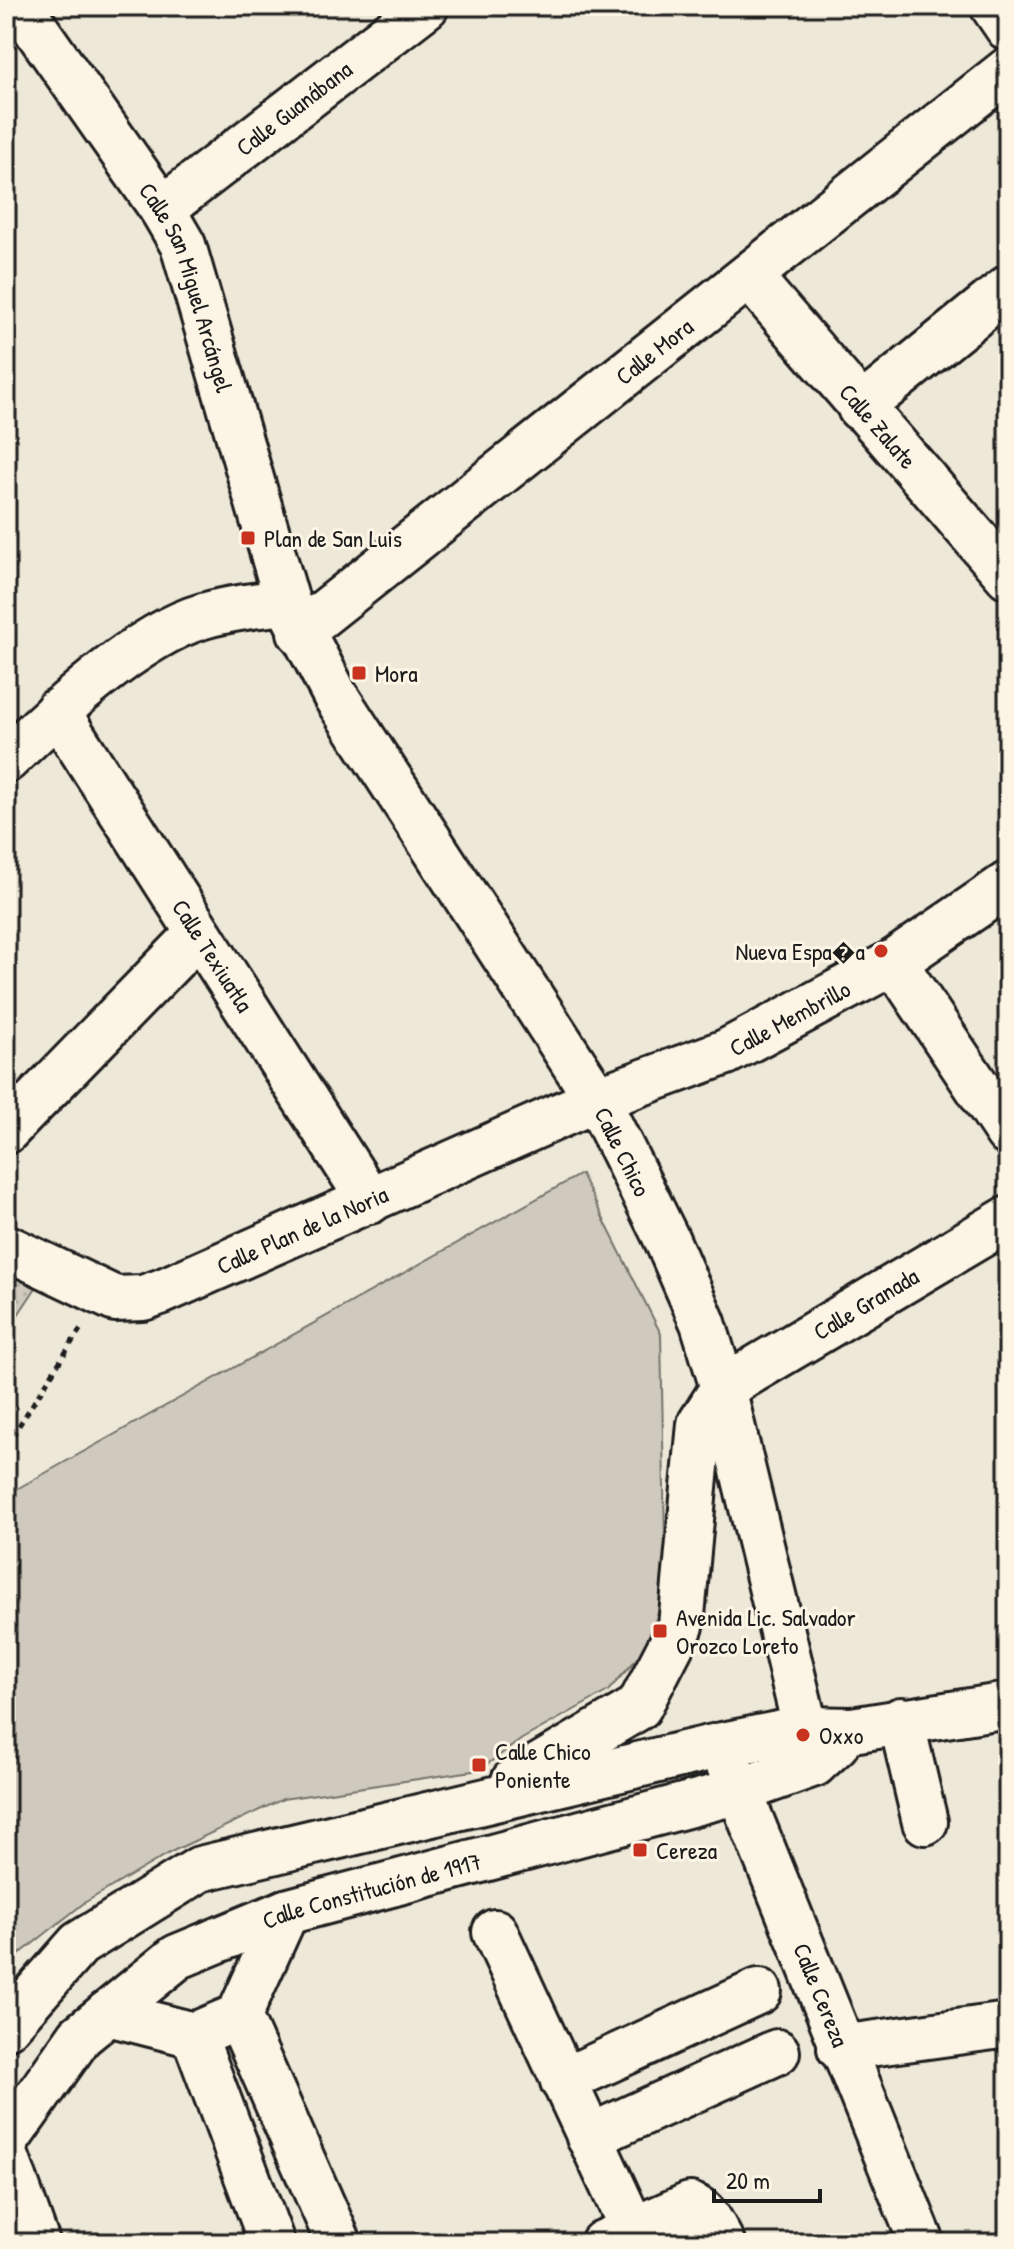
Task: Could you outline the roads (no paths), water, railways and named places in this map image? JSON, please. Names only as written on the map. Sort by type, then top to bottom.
[{"type":"street","name":"Calle San Miguel Arcángel","points":[[20,6],[162,209],[183,245],[294,617]]},
{"type":"street","name":"Calle Guanábana","points":[[162,209],[426,6]]},
{"type":"street","points":[[993,6],[1008,28]]},
{"type":"street","name":"Calle Mora","points":[[294,617],[749,276],[1008,70]]},
{"type":"street","name":"Calle Zalate","points":[[749,276],[1008,576]]},
{"type":"street","points":[[860,408],[1008,288]]},
{"type":"street","points":[[6,760],[57,711],[149,643],[200,616],[294,617]]},
{"type":"street","name":"Calle Chico","points":[[294,617],[335,695],[597,1099],[636,1174],[703,1323],[723,1388],[808,1747]]},
{"type":"street","name":"Calle Texiuatla","points":[[57,711],[370,1201]]},
{"type":"street","name":"Calle Membrillo","points":[[597,1099],[726,1052],[894,962],[1008,884]]},
{"type":"street","points":[[6,1131],[198,934]]},
{"type":"street","points":[[894,962],[1008,1133]]},
{"type":"street","name":"Calle Plan de la Noria","points":[[6,1247],[103,1295],[128,1300],[163,1291],[597,1099]]},
{"type":"street","name":"Calle Granada","points":[[723,1388],[1008,1219]]},
{"type":"street","points":[[478,1803],[639,1707],[681,1626],[700,1424],[723,1388]]},
{"type":"street","points":[[6,2027],[79,1944],[200,1869],[722,1745],[808,1747],[852,1730],[1008,1705]]},
{"type":"street","points":[[901,1720],[925,1822]]},
{"type":"street","name":"Calle Cereza","points":[[722,1745],[840,2048],[922,2243]]},
{"type":"street","name":"Calle Constitución de 1917","points":[[6,2141],[80,2036],[177,1957],[286,1912],[739,1791],[808,1747]]},
{"type":"street","points":[[108,2013],[194,2035],[239,2016],[286,1912]]},
{"type":"street","points":[[495,1932],[589,2137],[618,2236],[690,2205],[701,2208],[722,2243]]},
{"type":"street","points":[[563,2081],[759,1991]]},
{"type":"street","points":[[239,2016],[339,2243]]},
{"type":"street","points":[[840,2048],[1008,2025]]},
{"type":"street","points":[[194,2035],[272,2243]]},
{"type":"street","points":[[589,2137],[777,2052]]},
{"type":"street","points":[[6,2156],[37,2243]]},
{"type":"place","name":"Plan de San Luis","points":[[248,538]]},
{"type":"place","name":"Mora","points":[[359,673]]},
{"type":"place","name":"Nueva Espa�a","points":[[881,951]]},
{"type":"place","name":"Avenida Lic. Salvador Orozco Loreto","points":[[660,1631]]},
{"type":"place","name":"Oxxo","points":[[803,1735]]},
{"type":"place","name":"Calle Chico Poniente","points":[[479,1765]]},
{"type":"place","name":"Cereza","points":[[640,1850]]}]
